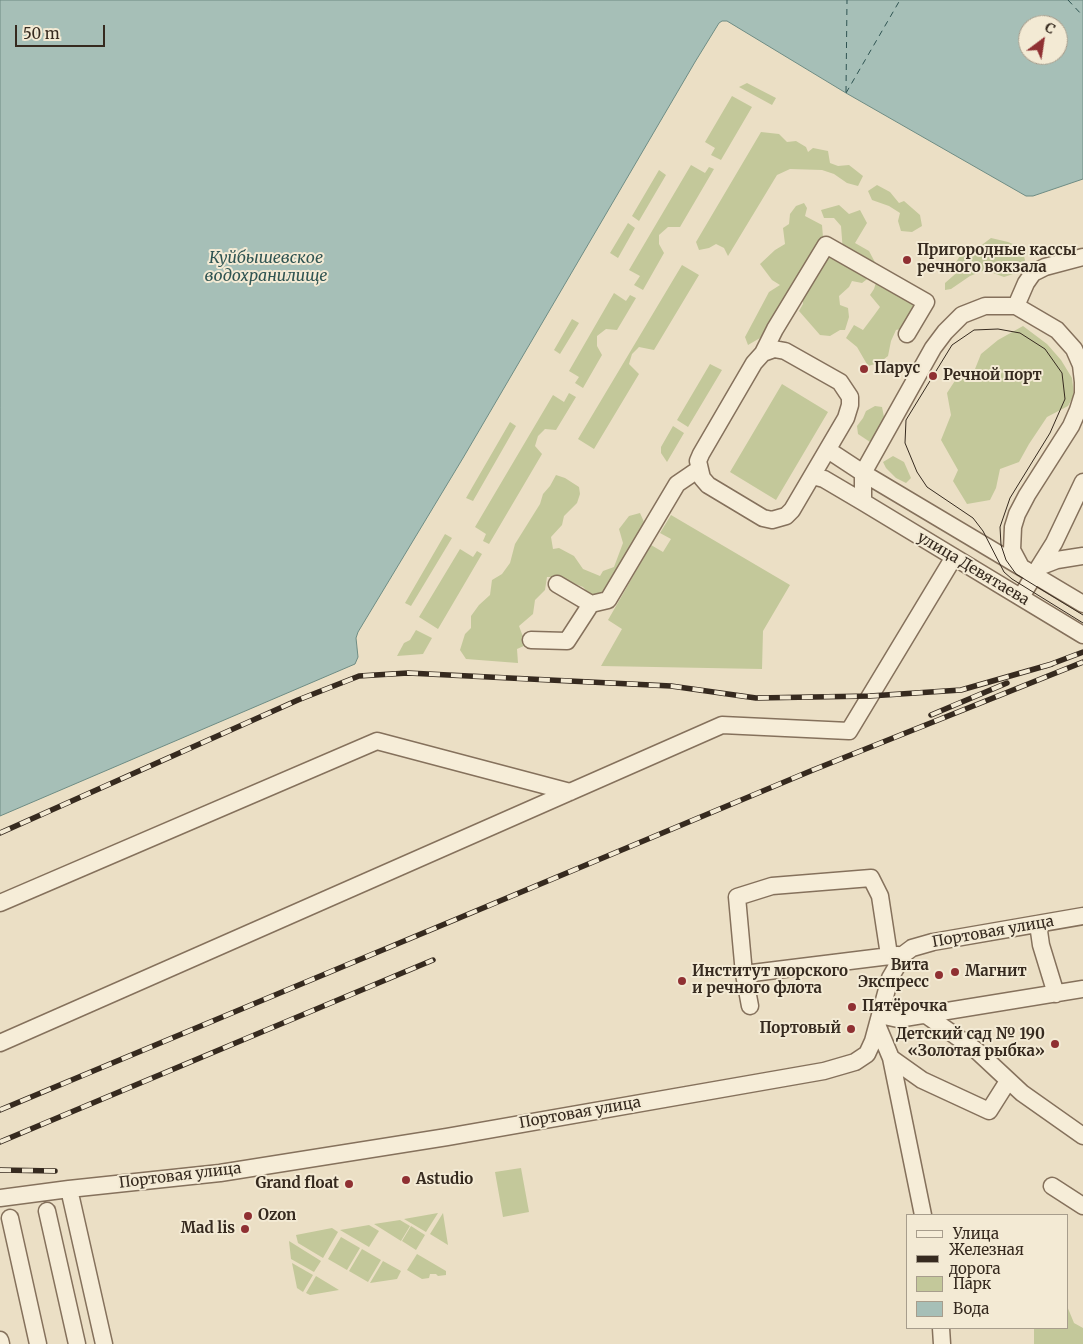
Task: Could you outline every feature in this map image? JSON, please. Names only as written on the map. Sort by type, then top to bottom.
[{"type":"street","points":[[763,353],[774,349],[785,351],[840,382],[850,397],[846,418],[792,510],[786,516],[772,520],[763,518],[708,485],[702,478],[698,461],[754,362],[763,353],[775,328],[826,245],[926,302],[908,334]]},
{"type":"street","points":[[1016,306],[1026,283],[1033,273],[1045,267],[1083,257]]},
{"type":"street","points":[[863,502],[863,473],[933,348],[945,332],[962,316],[985,306],[1016,306],[1057,330],[1074,349],[1081,365],[1083,382],[1083,394],[1071,426],[1027,495],[1012,527],[1012,550],[1031,570]]},
{"type":"street","name":"улица Девятаева","points":[[828,450],[863,473],[1031,570],[1083,604]]},
{"type":"street","points":[[556,584],[591,604],[608,600],[677,484],[699,470]]},
{"type":"street","name":"улица Девятаева","points":[[813,476],[824,480],[863,502],[1083,635]]},
{"type":"street","points":[[1021,597],[1031,570],[1054,543],[1083,482]]},
{"type":"street","points":[[1031,570],[1057,560],[1083,556]]},
{"type":"street","points":[[0,1043],[722,725],[849,730],[954,557]]},
{"type":"street","points":[[531,640],[567,641],[591,604]]},
{"type":"street","points":[[0,903],[377,741],[570,792]]},
{"type":"street","points":[[744,974],[896,955],[880,896],[871,878],[772,886],[737,896],[744,974],[750,1006]]},
{"type":"street","name":"Портовая улица","points":[[0,1198],[220,1173],[809,1074],[855,1062],[867,1054],[873,1042],[896,955],[922,944],[1083,916]]},
{"type":"street","points":[[1038,924],[1041,945],[1056,994]]},
{"type":"street","points":[[924,1214],[891,1058],[879,1021],[1083,989]]},
{"type":"street","points":[[926,1015],[977,1051],[1022,1093],[1083,1136]]},
{"type":"street","points":[[891,1058],[922,1080],[989,1111],[1008,1080]]},
{"type":"street","points":[[1052,1186],[1083,1206]]},
{"type":"street","points":[[69,1189],[104,1344]]},
{"type":"street","points":[[46,1211],[78,1344]]},
{"type":"street","points":[[10,1218],[38,1344]]},
{"type":"street","points":[[941,1329],[942,1344]]},
{"type":"street","points":[[0,1340],[1,1344]]},
{"type":"green space","points":[[747,83],[776,98],[772,105],[739,87]]},
{"type":"green space","points":[[732,96],[752,107],[721,160],[711,155],[715,148],[705,142]]},
{"type":"green space","points":[[761,132],[779,134],[787,142],[796,141],[806,147],[808,152],[813,148],[828,151],[830,163],[838,166],[849,165],[863,176],[858,186],[847,183],[834,174],[822,170],[790,169],[777,175],[728,256],[724,248],[716,244],[699,250],[696,242]]},
{"type":"green space","points":[[691,165],[705,173],[709,167],[714,169],[680,227],[668,227],[659,235],[659,244],[664,253],[643,290],[634,285],[640,276],[629,270]]},
{"type":"green space","points":[[659,170],[666,175],[639,221],[632,216]]},
{"type":"green space","points":[[877,185],[890,192],[899,203],[904,201],[920,215],[922,226],[912,232],[901,231],[898,221],[900,213],[889,206],[872,200],[868,191]]},
{"type":"green space","points":[[804,203],[807,208],[805,216],[822,225],[823,237],[820,252],[793,299],[777,310],[760,338],[748,345],[745,337],[769,292],[780,285],[772,280],[760,264],[775,250],[785,244],[783,228],[789,224],[790,214],[796,206]]},
{"type":"green space","points":[[839,205],[849,214],[860,210],[867,223],[855,243],[869,251],[879,270],[862,283],[852,281],[849,287],[839,296],[840,305],[848,308],[849,317],[845,330],[840,330],[830,336],[820,335],[799,311],[803,304],[803,294],[826,256],[843,252],[841,226],[834,218],[824,218],[821,210]]},
{"type":"green space","points":[[628,223],[635,228],[618,258],[610,253]]},
{"type":"green space","points":[[991,238],[1022,248],[1025,260],[1019,272],[1004,277],[985,270],[970,276],[951,289],[945,290],[945,283],[961,269],[956,262],[962,253],[979,247]]},
{"type":"green space","points":[[682,265],[699,275],[654,350],[639,347],[632,354],[629,364],[639,374],[594,449],[578,439]]},
{"type":"green space","points":[[887,271],[917,307],[905,328],[896,330],[891,341],[888,356],[879,363],[868,366],[857,347],[846,338],[854,325],[863,330],[880,307],[870,295],[877,279]]},
{"type":"green space","points":[[614,293],[626,301],[630,295],[636,298],[617,330],[606,329],[597,336],[597,346],[602,355],[583,388],[575,383],[579,377],[569,371]]},
{"type":"green space","points":[[572,319],[579,323],[560,354],[554,350]]},
{"type":"green space","points":[[1023,326],[1047,344],[1061,360],[1072,378],[1074,395],[1068,406],[1047,417],[1019,462],[1000,469],[996,488],[990,500],[967,504],[953,481],[958,470],[941,440],[951,415],[947,393],[958,376],[975,369],[981,354],[998,340]]},
{"type":"green space","points":[[710,364],[722,370],[688,427],[677,420]]},
{"type":"green space","points":[[782,384],[828,412],[776,500],[730,472]]},
{"type":"green space","points":[[569,393],[576,397],[556,430],[545,429],[538,436],[535,446],[542,454],[489,544],[483,541],[486,534],[475,527],[553,395],[564,402]]},
{"type":"green space","points":[[875,406],[882,407],[883,426],[870,442],[858,434],[857,426],[866,411]]},
{"type":"green space","points":[[510,422],[516,426],[473,501],[466,498]]},
{"type":"green space","points":[[673,426],[684,433],[667,462],[661,453],[661,447]]},
{"type":"green space","points":[[893,456],[904,462],[911,478],[906,483],[896,478],[883,462]]},
{"type":"green space","points":[[556,475],[565,478],[579,487],[580,494],[577,503],[564,516],[562,525],[551,537],[553,549],[559,548],[574,556],[583,569],[600,576],[603,571],[614,567],[623,543],[619,529],[629,516],[640,513],[644,522],[629,556],[606,592],[590,595],[583,587],[557,577],[547,577],[545,590],[535,600],[533,614],[519,626],[526,645],[517,649],[518,663],[466,659],[460,650],[465,634],[471,628],[471,616],[490,595],[492,580],[502,574],[510,563],[515,544]]},
{"type":"green space","points":[[671,515],[790,585],[763,631],[762,669],[601,666],[622,629],[608,620],[651,545],[663,552],[671,539],[660,533]]},
{"type":"green space","points":[[445,534],[452,538],[411,606],[405,603]]},
{"type":"green space","points":[[460,549],[473,557],[477,551],[482,554],[438,629],[419,617]]},
{"type":"green space","points":[[416,630],[432,638],[423,654],[397,656],[404,643],[410,640]]},
{"type":"green space","points":[[521,1168],[529,1212],[503,1217],[495,1172]]},
{"type":"green space","points":[[438,1213],[426,1232],[404,1219]]},
{"type":"green space","points":[[443,1213],[448,1245],[430,1234]]},
{"type":"green space","points":[[400,1220],[410,1226],[401,1241],[374,1224]]},
{"type":"green space","points":[[369,1225],[379,1231],[369,1247],[340,1230]]},
{"type":"green space","points":[[411,1226],[425,1235],[416,1250],[402,1241]]},
{"type":"green space","points":[[332,1228],[338,1232],[323,1258],[298,1243],[296,1235]]},
{"type":"green space","points":[[341,1237],[360,1248],[347,1270],[328,1259]]},
{"type":"green space","points":[[289,1241],[321,1261],[314,1272],[291,1259]]},
{"type":"green space","points":[[362,1249],[381,1260],[368,1282],[349,1271]]},
{"type":"green space","points":[[417,1254],[446,1271],[446,1275],[430,1274],[429,1278],[422,1279],[407,1270]]},
{"type":"green space","points":[[383,1261],[401,1271],[397,1279],[370,1283]]},
{"type":"green space","points":[[292,1263],[313,1275],[303,1292],[297,1288]]},
{"type":"green space","points":[[316,1276],[339,1290],[310,1295],[306,1293]]},
{"type":"green space","points":[[1068,1308],[1074,1323],[1083,1328],[1083,1344],[1034,1344],[1034,1329],[1068,1329]]},
{"type":"water","name":"Куйбышевское водохранилище","points":[[0,0],[1083,0],[1083,179],[1033,196],[1026,196],[846,93],[727,21],[719,23],[463,458],[358,632],[356,638],[358,657],[355,664],[0,816]]},
{"type":"ferry route","points":[[846,92],[847,0]]},
{"type":"ferry route","points":[[846,93],[900,0]]},
{"type":"ferry route","points":[[1068,0],[1083,16]]},
{"type":"tram line","points":[[1083,615],[1016,574],[1006,560],[1001,545],[1000,527],[1010,498],[1050,433],[1065,399],[1062,373],[1045,349],[1020,333],[998,329],[974,330],[952,345],[906,420],[905,443],[917,472],[927,487],[973,518],[983,531],[1004,572],[1012,579],[1083,623]]},
{"type":"railway","points":[[1046,666],[1083,652]]},
{"type":"railway","points":[[0,1110],[813,770],[1083,662]]},
{"type":"railway","points":[[0,833],[298,700],[359,676],[408,673],[671,686],[756,698],[870,696],[961,690],[1052,664]]},
{"type":"railway","points":[[931,715],[1007,683]]},
{"type":"railway","points":[[0,1142],[433,960]]},
{"type":"railway","points":[[0,1170],[55,1171]]},
{"type":"place","name":"Пригородные кассы речного вокзала","points":[[907,260]]},
{"type":"place","name":"Парус","points":[[864,369]]},
{"type":"place","name":"Речной порт","points":[[933,376]]},
{"type":"place","name":"Магнит","points":[[955,972]]},
{"type":"place","name":"Вита Экспресс","points":[[939,975]]},
{"type":"place","name":"Институт морского и речного флота","points":[[682,981]]},
{"type":"place","name":"Пятёрочка","points":[[852,1007]]},
{"type":"place","name":"Портовый","points":[[851,1029]]},
{"type":"place","name":"Детский сад № 190 «Золотая рыбка»","points":[[1055,1044]]},
{"type":"place","name":"Astudio","points":[[406,1180]]},
{"type":"place","name":"Grand float","points":[[349,1184]]},
{"type":"place","name":"Ozon","points":[[248,1216]]},
{"type":"place","name":"Mad lis","points":[[245,1229]]}]
